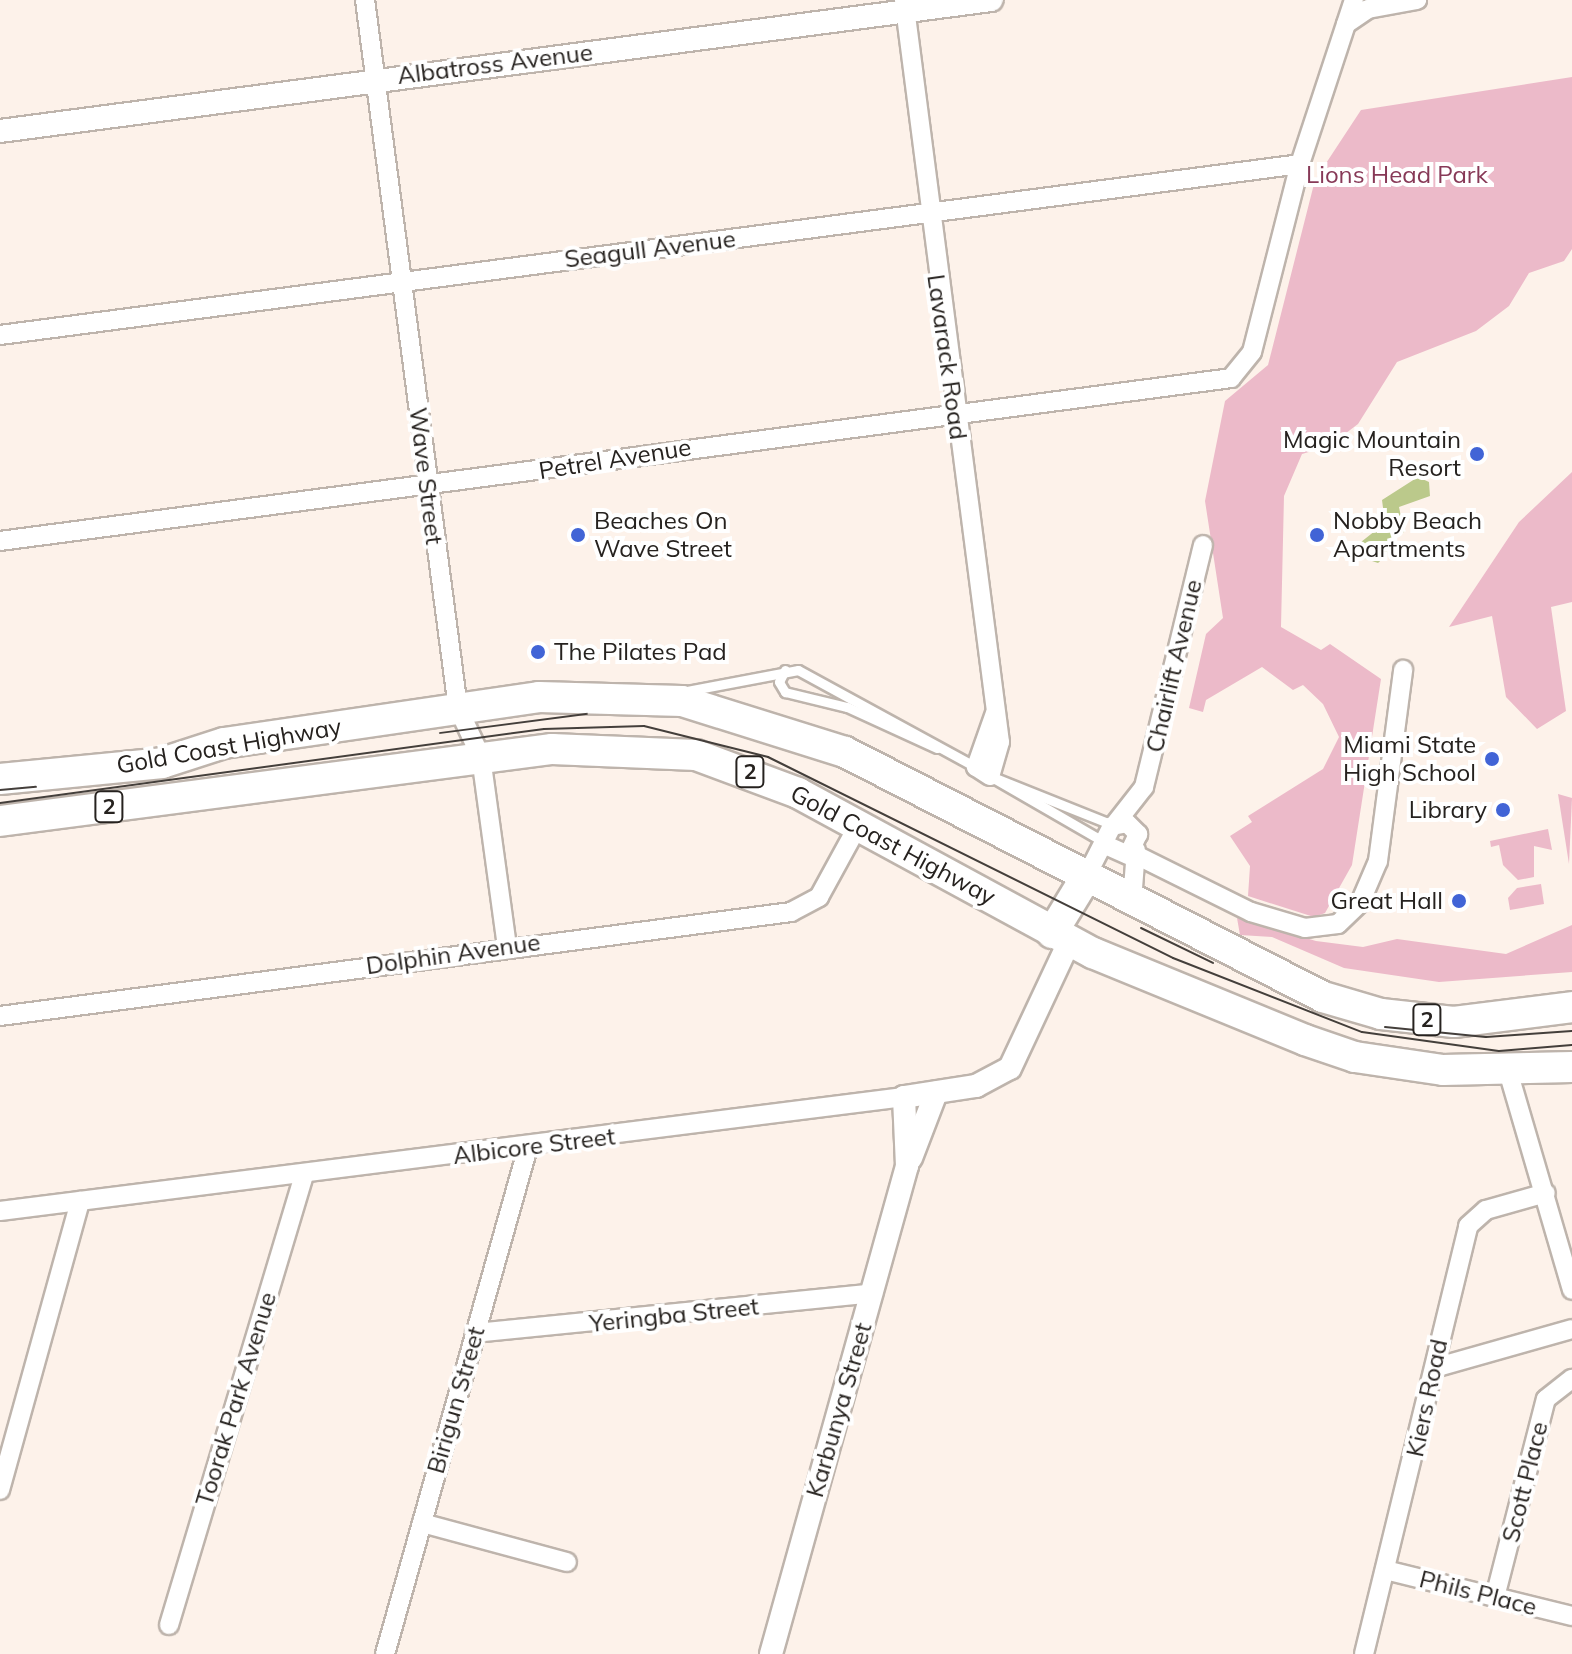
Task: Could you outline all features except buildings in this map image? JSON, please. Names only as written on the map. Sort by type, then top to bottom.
[{"type":"highway","name":"Gold Coast Highway","points":[[0,779],[162,763],[224,743],[458,708],[575,694],[648,697],[738,714],[818,741],[1286,981],[1359,1009],[1477,1022],[1572,1007]]},
{"type":"highway","name":"Gold Coast Highway","points":[[0,821],[481,757],[600,747],[696,755],[761,776],[859,824],[1061,938],[1180,992],[1355,1057],[1508,1071],[1572,1067]]},
{"type":"highway","points":[[1061,938],[1093,883]]},
{"type":"street","name":"Wave Street","points":[[365,0],[458,708],[481,757],[507,946]]},
{"type":"street","name":"Albatross Avenue","points":[[0,131],[904,5],[991,0]]},
{"type":"street","points":[[1343,26],[1345,0]]},
{"type":"street","points":[[1300,164],[1354,0]]},
{"type":"street","points":[[1343,26],[1368,9],[1417,0]]},
{"type":"street","name":"Lavarack Road","points":[[904,5],[928,213],[1000,745],[983,772]]},
{"type":"street","name":"Seagull Avenue","points":[[0,335],[400,279],[1300,164]]},
{"type":"street","name":"Petrel Avenue","points":[[0,541],[428,488],[1231,378],[1252,352],[1300,164]]},
{"type":"street","name":"Chairlift Avenue","points":[[1132,901],[1144,787],[1203,545]]},
{"type":"street","points":[[1137,850],[1133,826],[1110,834],[1118,856],[1137,850],[1251,912],[1305,928],[1338,924],[1360,903],[1378,861],[1403,670]]},
{"type":"street","name":"Chairlift Avenue","points":[[1093,883],[1110,834],[1144,787]]},
{"type":"street","name":"Dolphin Avenue","points":[[0,1016],[507,946],[791,912],[819,897],[859,824]]},
{"type":"street","points":[[1093,883],[1137,850]]},
{"type":"street","name":"Albicore Street","points":[[0,1211],[528,1147],[936,1093],[999,1077],[1019,1057],[1061,938]]},
{"type":"street","points":[[1508,1071],[1572,1290]]},
{"type":"street","name":"Karbunya Street","points":[[771,1654],[907,1166],[936,1093]]},
{"type":"street","name":"Karbunya Street","points":[[904,1097],[907,1166]]},
{"type":"street","name":"Birigun Street","points":[[385,1654],[528,1147]]},
{"type":"street","name":"Toorak Park Avenue","points":[[169,1625],[304,1174]]},
{"type":"street","name":"Kiers Road","points":[[1364,1654],[1438,1367],[1468,1226],[1486,1210],[1546,1193]]},
{"type":"street","points":[[0,1490],[80,1201]]},
{"type":"street","name":"Yeringba Street","points":[[475,1333],[873,1293]]},
{"type":"street","points":[[1438,1367],[1572,1329]]},
{"type":"street","name":"Scott Place","points":[[1495,1597],[1546,1399],[1572,1379]]},
{"type":"street","points":[[422,1523],[567,1562]]},
{"type":"street","name":"Phils Place","points":[[1385,1570],[1572,1616]]},
{"type":"lane","name":"Gold Coast Highway","points":[[648,697],[789,670],[828,683],[983,772],[1110,834]]},
{"type":"lane","name":"Gold Coast Highway","points":[[789,670],[779,680],[785,692],[841,705],[948,752]]},
{"type":"lane","name":"Gold Coast Highway","points":[[983,772],[1110,834]]},
{"type":"green space","name":"Lions Head Park","points":[[1572,77],[1572,249],[1564,261],[1529,273],[1509,306],[1476,331],[1397,362],[1358,424],[1329,446],[1302,454],[1284,496],[1281,627],[1321,650],[1330,644],[1381,679],[1352,865],[1325,913],[1314,917],[1248,896],[1250,866],[1230,836],[1252,822],[1248,816],[1323,769],[1339,737],[1323,704],[1303,685],[1293,690],[1262,667],[1206,700],[1203,712],[1189,708],[1206,634],[1223,618],[1205,501],[1225,401],[1268,365],[1315,180],[1361,110]]},
{"type":"green space","points":[[1572,472],[1572,602],[1551,607],[1566,711],[1537,729],[1506,697],[1492,616],[1449,627],[1519,522]]},
{"type":"green space","points":[[1558,794],[1572,798],[1569,864]]},
{"type":"green space","points":[[1548,829],[1552,850],[1534,846],[1534,877],[1518,880],[1503,865],[1499,845],[1491,847],[1490,841]]},
{"type":"green space","points":[[1541,884],[1544,904],[1510,910],[1508,898],[1517,888]]},
{"type":"green space","points":[[1237,918],[1316,941],[1363,947],[1397,939],[1506,954],[1572,925],[1572,972],[1439,982],[1344,968],[1272,937],[1240,935]]},
{"type":"shaded area","points":[[1418,477],[1429,482],[1430,496],[1399,507],[1404,532],[1389,542],[1387,555],[1378,563],[1363,558],[1361,542],[1385,523],[1382,500]]},
{"type":"tram line","points":[[440,733],[587,714]]},
{"type":"tram line","points":[[0,803],[544,729],[644,726],[768,757],[1173,958],[1362,1032],[1499,1051],[1572,1045]]},
{"type":"tram line","points":[[0,790],[36,787]]},
{"type":"tram line","points":[[1141,928],[1213,963]]},
{"type":"tram line","points":[[1385,1027],[1486,1037],[1572,1031]]},
{"type":"place","name":"Magic Mountain Resort","points":[[1477,454]]},
{"type":"place","name":"Beaches On Wave Street","points":[[578,535]]},
{"type":"place","name":"Nobby Beach Apartments","points":[[1317,535]]},
{"type":"place","name":"The Pilates Pad","points":[[538,652]]},
{"type":"place","name":"Miami State High School","points":[[1492,759]]},
{"type":"place","name":"Library","points":[[1503,810]]},
{"type":"place","name":"Great Hall","points":[[1459,901]]}]
